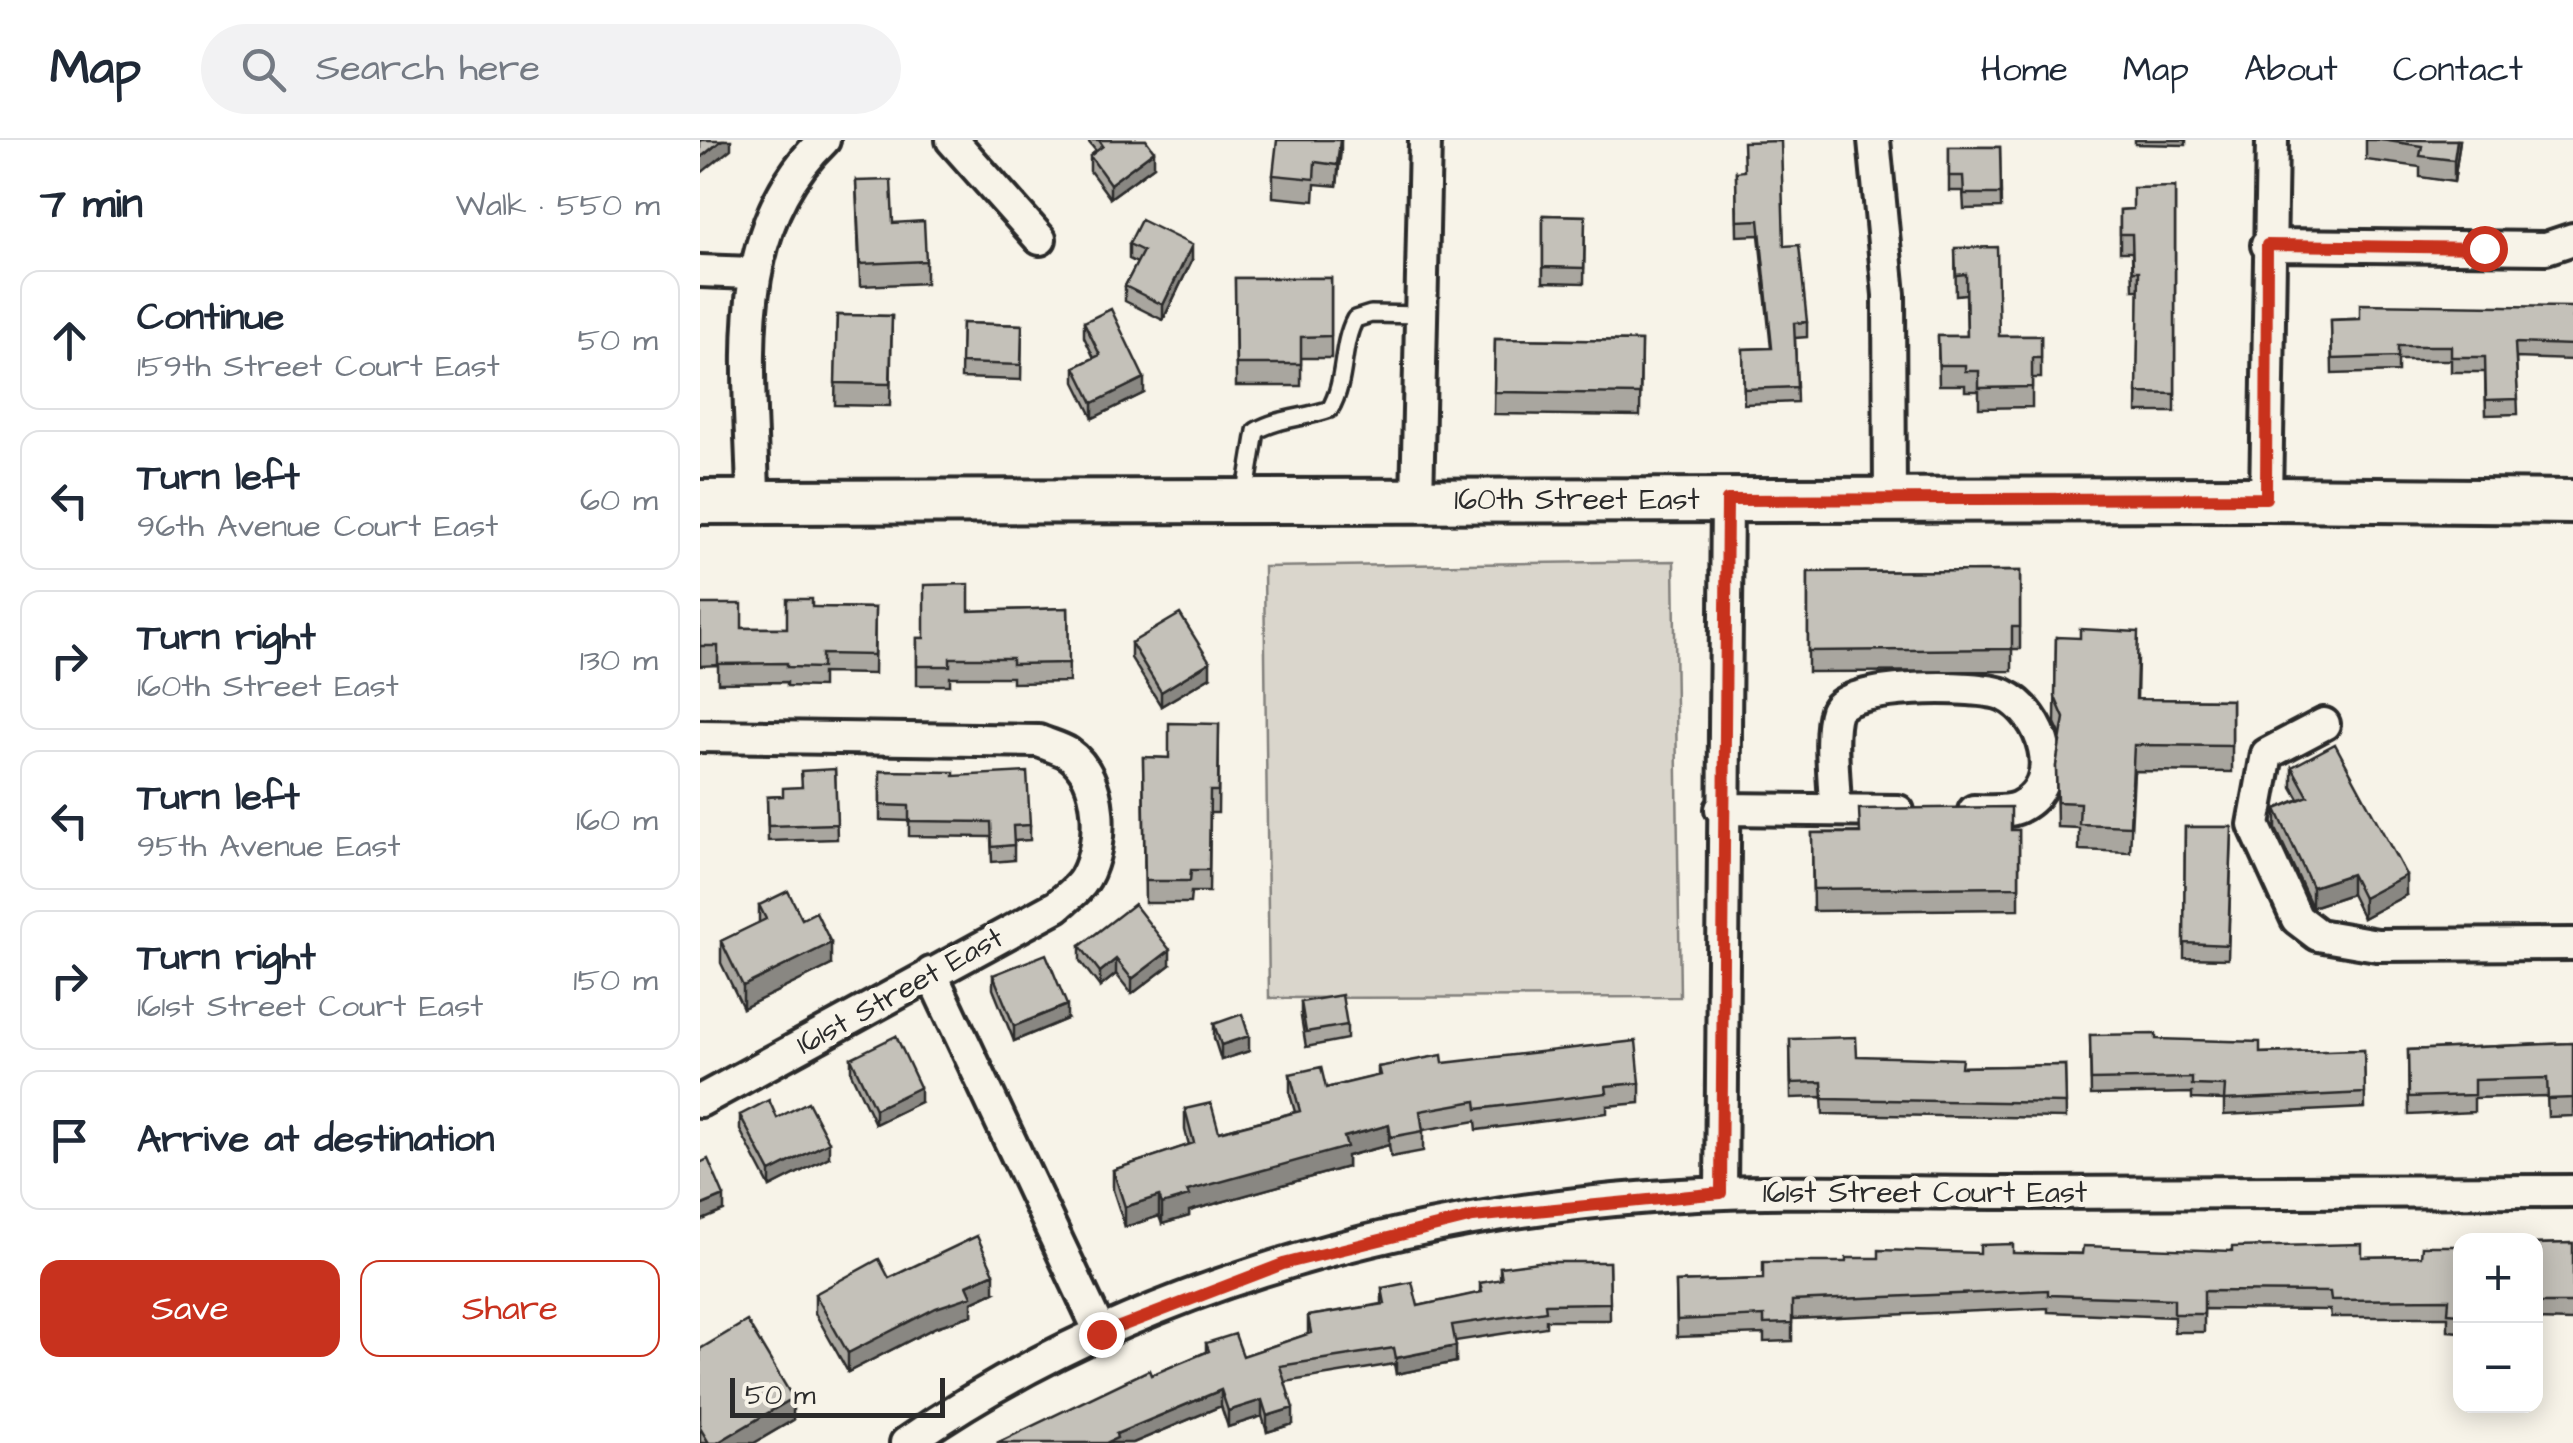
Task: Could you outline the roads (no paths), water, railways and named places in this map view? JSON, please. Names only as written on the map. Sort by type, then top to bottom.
[{"type":"main road","name":"160th Street East","points":[[700,502],[2266,498],[2573,502]]},
{"type":"street","points":[[752,502],[752,273],[771,212],[794,174],[824,140]]},
{"type":"street","points":[[952,140],[1040,239]]},
{"type":"street","points":[[1417,502],[1426,140]]},
{"type":"street","points":[[1874,140],[1890,295],[1890,500]]},
{"type":"street","points":[[2266,498],[2267,245],[2272,140]]},
{"type":"street","points":[[2267,245],[2546,248],[2573,239]]},
{"type":"street","points":[[700,270],[752,273]]},
{"type":"street","points":[[1721,1193],[1721,809],[1727,500]]},
{"type":"street","points":[[1721,809],[1938,811],[2016,809],[2029,800],[2040,782],[2045,741],[2020,707],[2002,694],[1872,690],[1844,700],[1836,710],[1835,810]]},
{"type":"street","points":[[2324,724],[2267,754],[2254,826],[2297,919],[2336,941],[2378,945],[2573,944]]},
{"type":"street","name":"161st Street East","points":[[700,736],[1038,741],[1068,754],[1089,783],[1098,830],[1082,883],[1057,906],[700,1101]]},
{"type":"street","points":[[931,973],[1101,1334]]},
{"type":"street","name":"161st Street Court East","points":[[906,1443],[994,1388],[1101,1334],[1283,1264],[1473,1217],[1721,1193],[2573,1192]]},
{"type":"lane","points":[[1244,502],[1256,431],[1270,423],[1301,420],[1330,409],[1344,382],[1347,343],[1356,319],[1371,314],[1422,314]]}]
